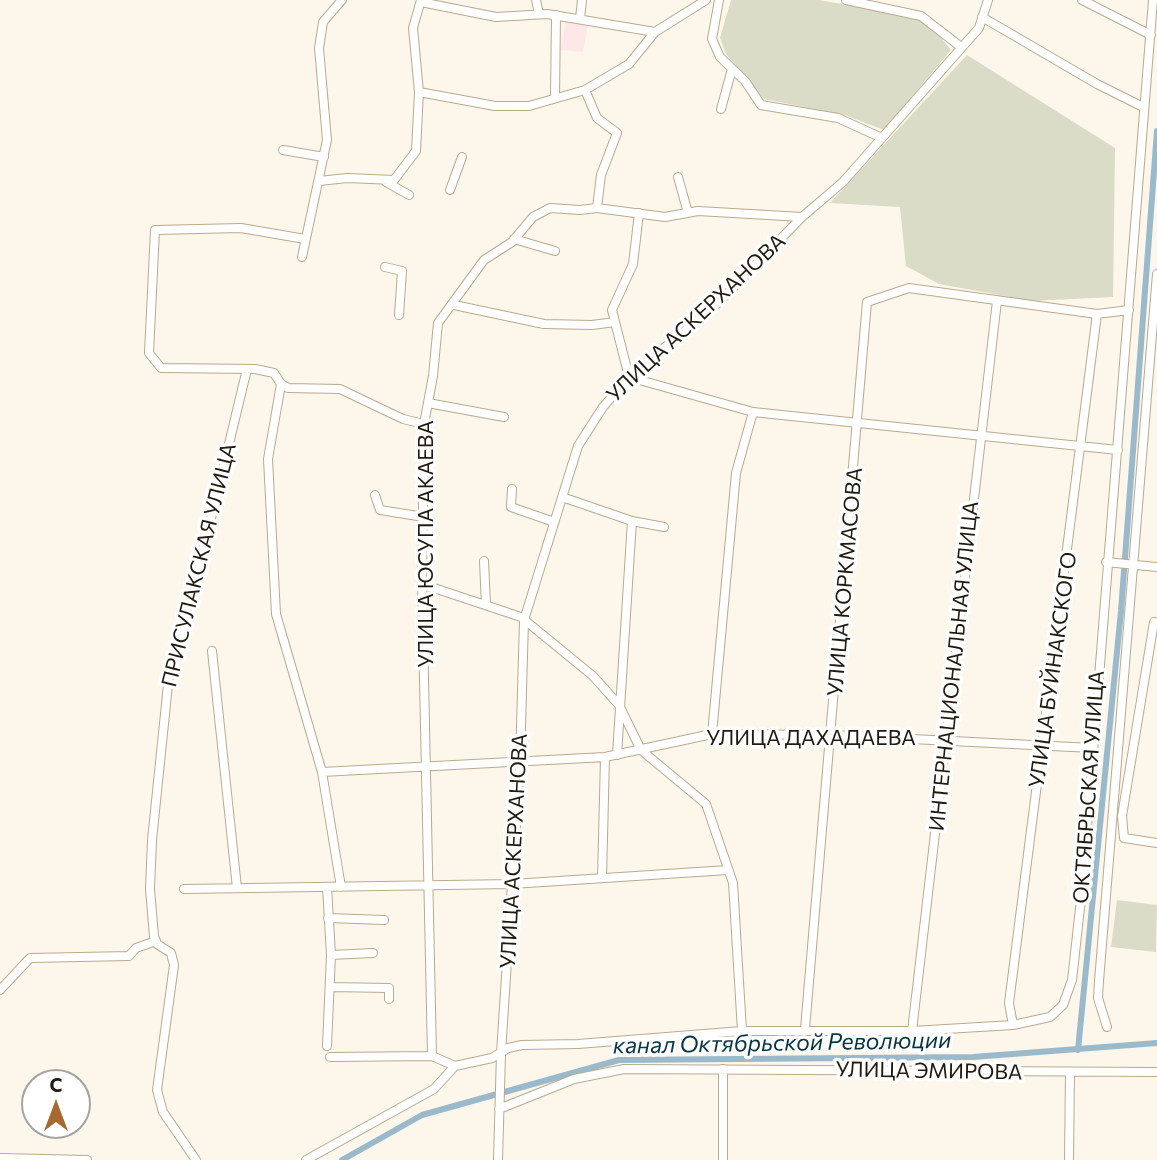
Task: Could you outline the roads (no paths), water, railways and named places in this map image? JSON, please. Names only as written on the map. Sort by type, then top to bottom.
[{"type":"street","points":[[302,257],[327,139],[319,48],[323,22],[342,0]]},
{"type":"street","points":[[536,0],[539,14]]},
{"type":"street","points":[[580,19],[582,0]]},
{"type":"street","points":[[419,92],[495,106],[530,106],[585,90],[629,64],[654,32],[706,0]]},
{"type":"street","points":[[719,0],[712,39],[720,57],[745,81],[761,106],[838,118],[882,138]]},
{"type":"street","points":[[846,0],[921,16],[961,47]]},
{"type":"street","name":"УЛИЦА АСКЕРХАНОВА","points":[[498,1160],[501,1053],[520,762],[524,620],[578,446],[603,407],[629,377],[718,303],[802,217],[843,182],[979,28],[988,0]]},
{"type":"street","points":[[1082,0],[1151,35]]},
{"type":"street","name":"ОКТЯБРЬСКАЯ УЛИЦА","points":[[455,1066],[522,1045],[578,1044],[742,1031],[912,1031],[1013,1025],[1050,1017],[1063,1004],[1072,980],[1106,562],[1118,450],[1153,0]]},
{"type":"street","points":[[319,181],[347,178],[386,182],[394,180],[416,151],[419,92],[413,28],[421,1],[496,17],[556,15],[654,32]]},
{"type":"street","points":[[555,97],[556,15]]},
{"type":"street","points":[[982,17],[1097,84],[1143,107]]},
{"type":"street","points":[[721,109],[732,69]]},
{"type":"street","points":[[585,90],[597,118],[617,133],[601,175],[597,208]]},
{"type":"street","points":[[283,150],[324,157]]},
{"type":"street","points":[[450,190],[462,158]]},
{"type":"street","points":[[678,177],[688,213]]},
{"type":"street","points":[[386,182],[409,195]]},
{"type":"street","name":"УЛИЦА ЮСУПА АКАЕВА","points":[[432,1056],[422,584],[424,424],[438,323],[454,305],[484,260],[514,239],[533,217],[550,208],[597,208],[665,217],[688,213],[802,217]]},
{"type":"street","points":[[639,213],[633,264],[612,310],[629,377],[753,412],[1118,450]]},
{"type":"street","points":[[304,239],[240,228],[155,230],[149,353],[161,368],[247,369],[274,373],[281,384],[302,390],[341,389],[403,419],[424,424]]},
{"type":"street","points":[[514,239],[555,251]]},
{"type":"street","points":[[385,267],[402,271],[400,315]]},
{"type":"street","points":[[1107,1027],[1098,998],[1099,969],[1157,274]]},
{"type":"street","name":"УЛИЦА КОРКМАСОВА","points":[[805,1029],[859,422],[867,302],[909,288],[997,301]]},
{"type":"street","points":[[997,301],[1097,314],[1129,310]]},
{"type":"street","name":"ИНТЕРНАЦИОНАЛЬНАЯ УЛИЦА","points":[[912,1031],[997,301]]},
{"type":"street","points":[[454,305],[544,324],[592,325],[615,322]]},
{"type":"street","name":"УЛИЦА БУЙНАКСКОГО","points":[[1013,1025],[1009,1003],[1097,314]]},
{"type":"street","name":"ПРИСУЛАКСКАЯ УЛИЦА","points":[[196,1160],[163,1112],[159,1101],[158,1074],[174,965],[171,953],[156,942],[150,889],[152,840],[169,675],[207,535],[247,369]]},
{"type":"street","points":[[281,384],[268,459],[276,614],[322,772],[341,887]]},
{"type":"street","points":[[428,403],[504,416]]},
{"type":"street","points":[[712,734],[736,473],[753,412]]},
{"type":"street","points":[[512,489],[511,507],[554,522]]},
{"type":"street","points":[[375,495],[380,510],[424,517]]},
{"type":"street","points":[[562,497],[632,521],[664,527]]},
{"type":"street","points":[[617,755],[632,521]]},
{"type":"street","points":[[484,561],[486,605]]},
{"type":"street","points":[[1106,562],[1157,567]]},
{"type":"street","points":[[422,584],[524,620],[593,676],[619,705],[641,750],[706,804],[719,835],[736,901],[742,1031]]},
{"type":"street","points":[[1154,622],[1122,816],[1124,838],[1157,843]]},
{"type":"street","points":[[212,651],[237,888]]},
{"type":"street","name":"УЛИЦА ДАХАДАЕВА","points":[[322,772],[427,764],[606,757],[712,734],[832,735],[1092,748]]},
{"type":"street","points":[[602,878],[606,757]]},
{"type":"street","points":[[184,889],[512,884],[728,870]]},
{"type":"street","points":[[327,887],[331,955],[327,1046]]},
{"type":"street","points":[[328,918],[384,920]]},
{"type":"street","points":[[0,990],[30,958],[129,957],[136,948],[156,942]]},
{"type":"street","points":[[331,955],[373,953]]},
{"type":"street","points":[[331,987],[389,988],[389,999]]},
{"type":"street","points":[[306,1160],[434,1089],[455,1066],[432,1056],[330,1057]]},
{"type":"street","name":"УЛИЦА ЭМИРОВА","points":[[499,1105],[574,1079],[624,1069],[1157,1072]]},
{"type":"street","points":[[723,1069],[723,1160]]},
{"type":"street","points":[[1069,1160],[1070,1073]]},
{"type":"street","points":[[0,1158],[87,1160]]},
{"type":"waterway","points":[[1078,1050],[1121,611],[1157,131]]},
{"type":"waterway","name":"канал Октябрьской Революции","points":[[342,1160],[422,1115],[619,1060],[973,1057],[1157,1043]]}]
